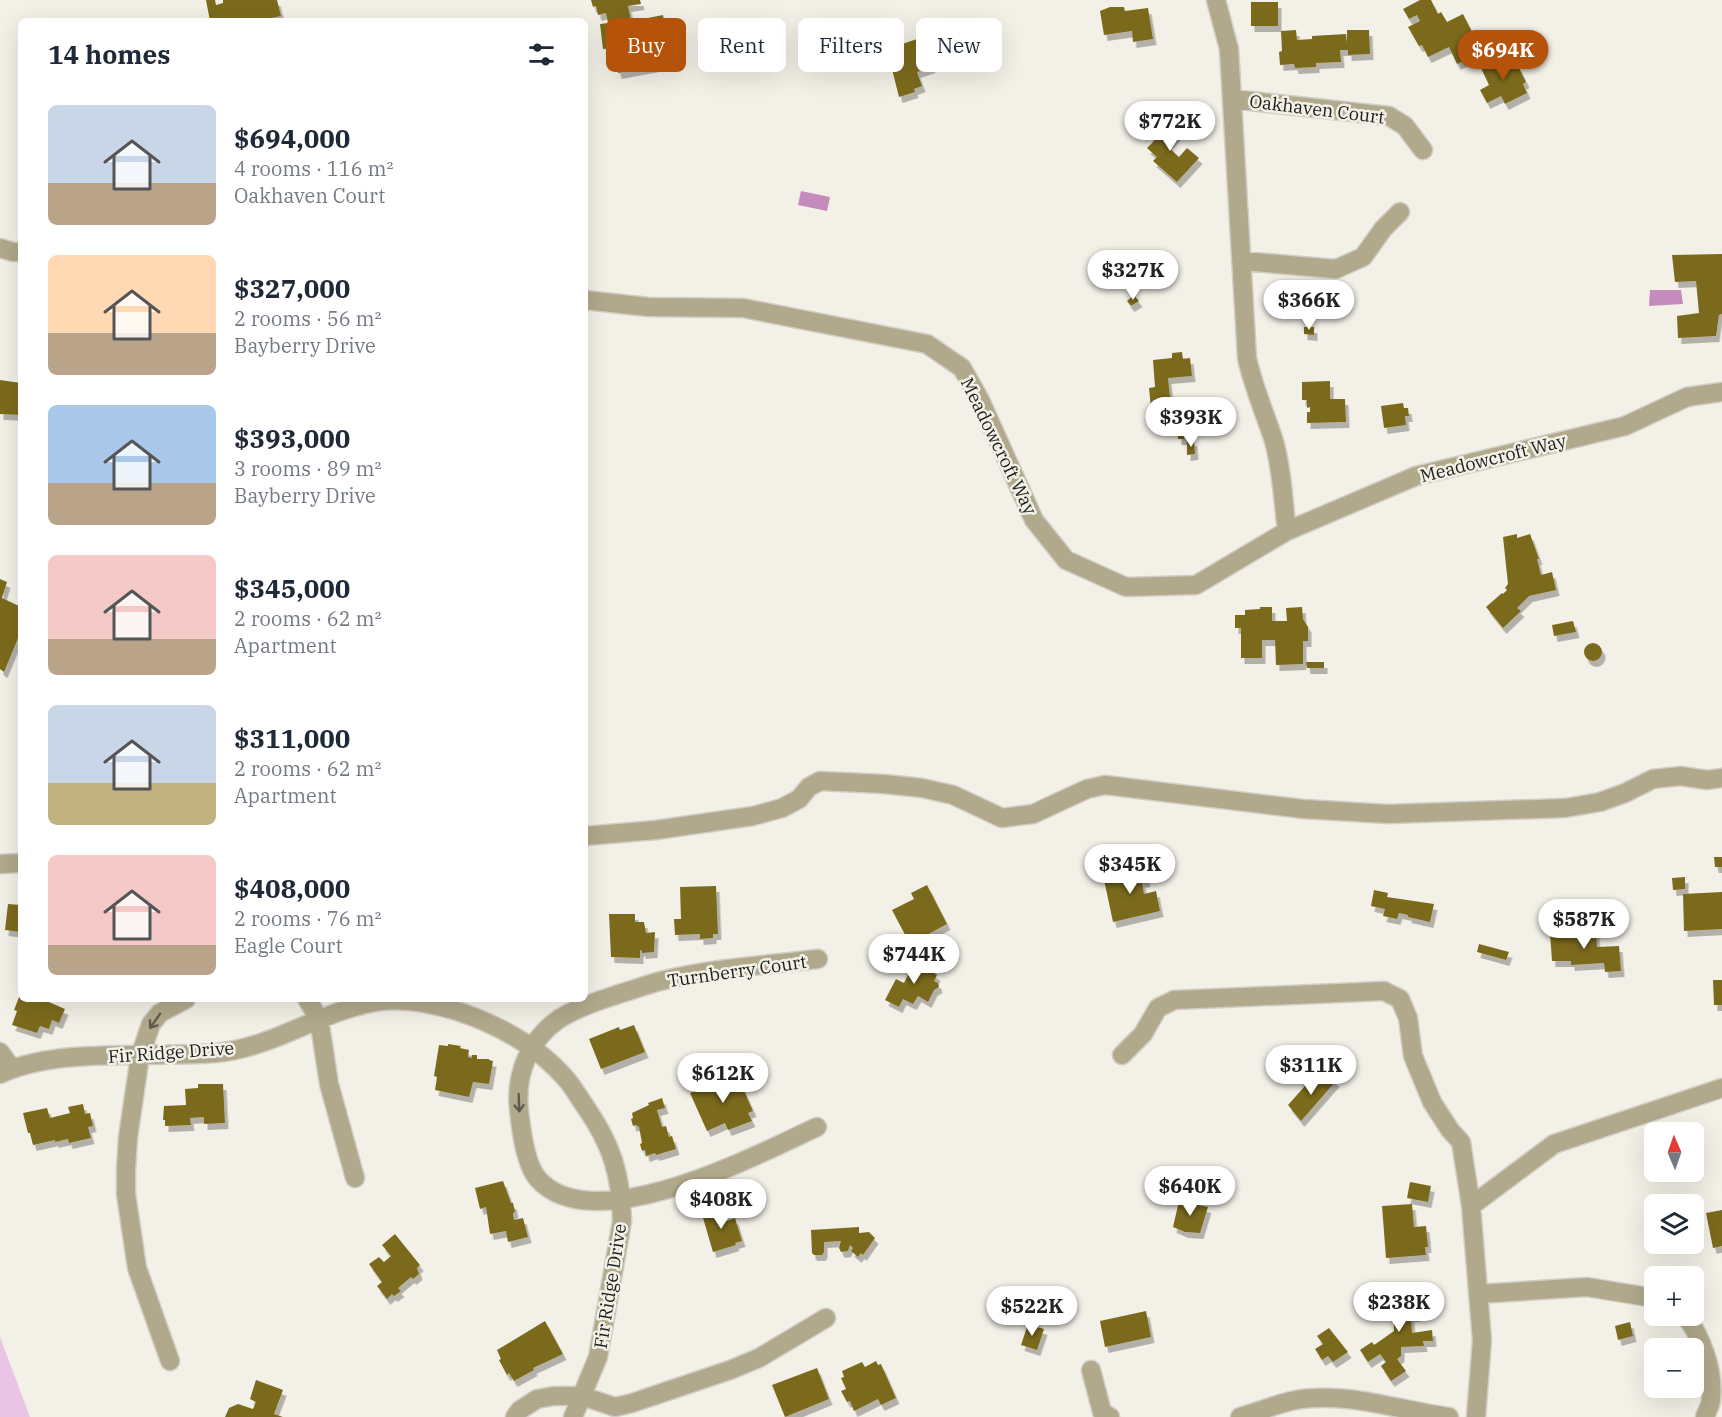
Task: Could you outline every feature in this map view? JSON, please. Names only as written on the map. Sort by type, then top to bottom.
[{"type":"street","points":[[1216,0],[1229,49],[1247,358],[1252,383],[1275,446],[1287,531]]},
{"type":"street","name":"Oakhaven Court","points":[[1232,99],[1389,116],[1405,126],[1423,150]]},
{"type":"street","points":[[1242,261],[1336,269],[1363,257],[1383,229],[1400,212]]},
{"type":"street","points":[[0,248],[18,252]]},
{"type":"street","name":"Meadowcroft Way","points":[[588,300],[648,307],[743,308],[927,344],[962,368],[980,400],[1034,520],[1066,560],[1126,587],[1196,585],[1287,531],[1416,476],[1625,426],[1687,397],[1722,392]]},
{"type":"street","points":[[588,836],[656,831],[753,816],[790,804],[799,799],[809,787],[820,781],[922,788],[953,795],[1002,818],[1033,814],[1087,789],[1105,785],[1303,810],[1388,814],[1565,808],[1600,802],[1653,779],[1681,776],[1707,780],[1722,778]]},
{"type":"street","points":[[0,864],[18,863]]},
{"type":"street","name":"Turnberry Court","points":[[531,1047],[558,1020],[581,1008],[664,980],[716,970],[818,960]]},
{"type":"street","points":[[1122,1054],[1143,1034],[1158,1008],[1174,1000],[1384,991],[1400,999],[1407,1018],[1413,1056],[1432,1102],[1450,1130],[1461,1142],[1471,1206],[1482,1340],[1476,1417]]},
{"type":"street","points":[[170,1361],[137,1268],[126,1194],[128,1137],[140,1056],[151,1024],[160,1013],[180,1002]]},
{"type":"street","points":[[309,1002],[319,1019],[329,1084],[355,1178]]},
{"type":"street","name":"Fir Ridge Drive","points":[[6,1072],[53,1060],[218,1053],[252,1045],[348,1008],[377,1002]]},
{"type":"street","name":"Fir Ridge Drive","points":[[398,1002],[444,1008],[475,1017],[510,1033],[531,1047],[569,1081],[608,1143],[616,1170],[622,1221],[598,1357],[573,1417]]},
{"type":"street","points":[[531,1047],[519,1077],[518,1101],[521,1131],[536,1177],[549,1190],[571,1199],[595,1202],[678,1187],[724,1170],[817,1126]]},
{"type":"street","points":[[0,1052],[6,1072]]},
{"type":"street","points":[[1471,1206],[1554,1144],[1722,1088]]},
{"type":"street","points":[[1478,1294],[1587,1287],[1644,1296]]},
{"type":"street","points":[[515,1417],[520,1410],[537,1399],[554,1396],[582,1396],[615,1407],[632,1403],[759,1358],[826,1318]]},
{"type":"street","points":[[1692,1326],[1700,1338],[1708,1368],[1711,1400],[1705,1417]]},
{"type":"street","points":[[1091,1370],[1102,1412],[1110,1417]]},
{"type":"street","points":[[1240,1417],[1274,1404],[1317,1398],[1355,1401],[1449,1417]]},
{"type":"shaded area","points":[[801,191],[830,197],[827,211],[798,205]]},
{"type":"shaded area","points":[[1650,290],[1681,290],[1683,304],[1649,306]]},
{"type":"shaded area","points":[[0,1337],[30,1417],[0,1417]]},
{"type":"building","points":[[206,0],[215,0],[216,5],[223,3],[223,0],[277,0],[281,16],[271,18],[209,18]]},
{"type":"building","points":[[591,0],[640,0],[641,4],[628,6],[630,18],[607,18],[606,13],[598,15],[596,6],[593,7]]},
{"type":"building","points":[[1420,0],[1431,0],[1438,14],[1441,12],[1447,22],[1463,14],[1478,44],[1469,49],[1473,56],[1457,64],[1449,47],[1428,57],[1408,27],[1420,21],[1417,15],[1409,19],[1403,9]]},
{"type":"building","points":[[1251,2],[1278,2],[1278,26],[1251,26]]},
{"type":"building","points":[[1110,7],[1124,7],[1125,11],[1148,8],[1153,39],[1133,42],[1132,31],[1104,35],[1100,11]]},
{"type":"building","points":[[663,15],[664,18],[648,18]]},
{"type":"building","points":[[606,23],[606,49],[603,49],[600,24]]},
{"type":"building","points":[[1296,30],[1297,40],[1312,39],[1312,36],[1346,34],[1347,43],[1347,30],[1369,30],[1370,54],[1348,55],[1348,50],[1340,50],[1341,62],[1316,63],[1316,67],[1295,68],[1294,64],[1280,65],[1281,31]]},
{"type":"building","points":[[916,39],[916,72],[922,86],[914,89],[915,92],[899,97],[893,72],[904,72],[904,43]]},
{"type":"building","points":[[1508,55],[1513,65],[1517,64],[1526,82],[1523,84],[1527,93],[1505,104],[1501,96],[1487,103],[1480,90],[1489,85],[1481,68]]},
{"type":"building","points":[[1170,120],[1181,130],[1167,146],[1179,157],[1187,148],[1199,158],[1177,182],[1153,161],[1157,157],[1147,148],[1155,140],[1149,135],[1158,124],[1163,128]]},
{"type":"building","points":[[1722,254],[1722,314],[1719,315],[1716,336],[1678,338],[1677,316],[1699,313],[1696,281],[1675,282],[1672,255]]},
{"type":"building","points":[[1134,295],[1139,301],[1131,306],[1127,301]]},
{"type":"building","points":[[1304,327],[1314,327],[1314,335],[1304,334]]},
{"type":"building","points":[[1182,352],[1183,359],[1190,358],[1192,376],[1168,378],[1171,406],[1151,408],[1149,388],[1155,387],[1153,360],[1172,358],[1172,353]]},
{"type":"building","points":[[0,380],[18,383],[18,415],[0,414]]},
{"type":"building","points":[[1330,381],[1330,399],[1345,399],[1346,422],[1307,423],[1307,412],[1310,412],[1310,407],[1307,408],[1307,400],[1302,400],[1302,382]]},
{"type":"building","points":[[1403,403],[1404,408],[1408,408],[1409,416],[1405,416],[1406,425],[1384,428],[1381,406]]},
{"type":"building","points":[[1178,411],[1184,411],[1184,439],[1178,439]]},
{"type":"building","points":[[1194,440],[1195,454],[1187,455],[1187,441]]},
{"type":"building","points":[[1517,534],[1517,538],[1530,534],[1539,559],[1537,559],[1541,575],[1552,572],[1556,590],[1529,596],[1517,608],[1521,611],[1503,628],[1486,607],[1507,590],[1505,588],[1508,584],[1503,537]]},
{"type":"building","points":[[0,579],[7,582],[2,598],[18,606],[18,638],[4,672],[0,669]]},
{"type":"building","points":[[1260,607],[1272,607],[1272,621],[1287,621],[1286,608],[1302,607],[1303,619],[1308,627],[1308,641],[1303,641],[1303,664],[1276,665],[1275,640],[1262,640],[1262,658],[1241,658],[1241,628],[1235,628],[1235,615],[1245,615],[1245,610],[1260,609]]},
{"type":"building","points":[[1573,621],[1576,632],[1554,636],[1552,625]]},
{"type":"building","points":[[1593,643],[1599,646],[1602,652],[1599,658],[1593,661],[1587,658],[1584,652],[1587,646]]},
{"type":"building","points":[[1306,662],[1324,662],[1324,668],[1307,668]]},
{"type":"building","points":[[1714,857],[1722,857],[1722,867],[1715,867]]},
{"type":"building","points":[[1144,866],[1147,881],[1142,882],[1144,894],[1156,891],[1160,911],[1113,922],[1103,875]]},
{"type":"building","points":[[1685,877],[1685,889],[1673,890],[1672,878]]},
{"type":"building","points":[[927,885],[947,924],[910,944],[892,910],[914,899],[911,893]]},
{"type":"building","points":[[716,886],[718,934],[713,934],[713,938],[700,939],[700,934],[675,935],[674,919],[681,919],[680,887]]},
{"type":"building","points":[[1374,890],[1388,893],[1387,897],[1434,904],[1430,922],[1399,913],[1397,919],[1383,916],[1385,909],[1371,906]]},
{"type":"building","points":[[1722,892],[1722,929],[1684,931],[1683,894]]},
{"type":"building","points":[[8,904],[18,905],[18,932],[5,930]]},
{"type":"building","points":[[609,914],[635,914],[635,922],[644,922],[646,933],[655,932],[654,952],[642,953],[642,950],[640,958],[611,957]]},
{"type":"building","points":[[1596,931],[1597,947],[1619,946],[1621,971],[1605,972],[1604,963],[1571,965],[1571,961],[1552,961],[1550,933]]},
{"type":"building","points":[[1479,944],[1509,952],[1506,960],[1477,952]]},
{"type":"building","points":[[927,960],[931,971],[937,975],[934,981],[939,987],[934,990],[928,1002],[918,996],[913,1004],[903,999],[899,1007],[885,1000],[896,979],[904,983],[908,975],[904,969],[907,963],[912,961],[917,964]]},
{"type":"building","points":[[1713,980],[1722,980],[1722,1005],[1714,1005]]},
{"type":"building","points":[[18,1000],[18,1002],[49,1002],[65,1009],[59,1023],[52,1020],[49,1029],[40,1026],[37,1033],[12,1025],[17,1011],[14,1010]]},
{"type":"building","points":[[634,1025],[645,1052],[601,1069],[589,1039],[619,1027],[620,1030]]},
{"type":"building","points":[[448,1044],[469,1050],[468,1057],[472,1058],[472,1055],[477,1055],[477,1059],[493,1061],[489,1084],[473,1082],[469,1097],[435,1090],[437,1077],[434,1076],[439,1045],[448,1046]]},
{"type":"building","points":[[736,1073],[753,1111],[748,1113],[752,1121],[728,1130],[725,1123],[707,1131],[690,1093]]},
{"type":"building","points":[[1327,1073],[1336,1081],[1301,1121],[1288,1105],[1312,1078],[1317,1083]]},
{"type":"building","points":[[198,1084],[223,1084],[225,1123],[204,1124],[204,1117],[190,1118],[191,1125],[165,1126],[164,1106],[186,1105],[185,1089],[198,1088]]},
{"type":"building","points":[[662,1098],[665,1108],[657,1110],[662,1127],[666,1126],[676,1149],[646,1156],[640,1144],[642,1143],[639,1127],[633,1126],[632,1113]]},
{"type":"building","points":[[83,1104],[85,1114],[90,1113],[93,1126],[88,1127],[91,1138],[69,1143],[68,1139],[55,1142],[55,1140],[33,1145],[23,1113],[47,1108],[50,1118],[70,1113],[68,1107]]},
{"type":"building","points":[[503,1181],[511,1203],[513,1203],[514,1220],[523,1218],[528,1237],[508,1242],[506,1231],[490,1234],[486,1207],[480,1209],[475,1188]]},
{"type":"building","points":[[1410,1182],[1431,1186],[1428,1202],[1407,1198]]},
{"type":"building","points":[[1179,1201],[1208,1207],[1200,1233],[1185,1232],[1173,1227]]},
{"type":"building","points":[[1412,1204],[1414,1227],[1426,1226],[1428,1247],[1425,1247],[1426,1255],[1386,1258],[1382,1206]]},
{"type":"building","points":[[718,1206],[723,1222],[735,1218],[742,1241],[713,1252],[701,1211]]},
{"type":"building","points":[[1722,1210],[1722,1246],[1713,1248],[1706,1213]]},
{"type":"building","points":[[859,1227],[859,1233],[869,1232],[875,1238],[863,1255],[861,1253],[858,1257],[851,1251],[853,1248],[850,1245],[848,1251],[841,1252],[839,1248],[841,1241],[824,1242],[822,1255],[812,1253],[811,1230]]},
{"type":"building","points":[[395,1234],[420,1265],[417,1268],[419,1274],[413,1279],[411,1277],[398,1288],[401,1291],[394,1296],[392,1294],[387,1299],[377,1286],[382,1282],[369,1264],[379,1257],[384,1262],[391,1256],[382,1245]]},
{"type":"building","points":[[1410,1283],[1410,1285],[1422,1284],[1422,1295],[1415,1296],[1416,1301],[1410,1301],[1411,1308],[1416,1308],[1416,1316],[1411,1316],[1412,1333],[1432,1330],[1433,1341],[1423,1341],[1424,1346],[1401,1347],[1401,1356],[1397,1359],[1406,1371],[1391,1381],[1381,1366],[1386,1362],[1380,1354],[1368,1362],[1360,1350],[1372,1342],[1374,1345],[1394,1331],[1393,1293],[1398,1293],[1397,1286]]},
{"type":"building","points":[[1146,1311],[1151,1337],[1105,1347],[1100,1321]]},
{"type":"building","points":[[545,1321],[563,1354],[533,1368],[534,1370],[514,1381],[509,1373],[507,1375],[499,1360],[501,1359],[497,1350]]},
{"type":"building","points":[[1630,1322],[1633,1336],[1618,1340],[1615,1326]]},
{"type":"building","points":[[1028,1324],[1044,1329],[1037,1350],[1021,1345]]},
{"type":"building","points":[[1329,1328],[1348,1352],[1333,1362],[1328,1356],[1322,1360],[1315,1349],[1323,1344],[1317,1336]]},
{"type":"building","points":[[876,1361],[878,1365],[881,1364],[896,1398],[881,1405],[878,1399],[854,1411],[850,1401],[847,1402],[841,1391],[846,1389],[841,1378],[844,1377],[842,1371],[862,1362],[865,1367]]},
{"type":"building","points":[[817,1368],[829,1399],[785,1417],[772,1385]]},
{"type":"building","points":[[256,1380],[283,1390],[274,1414],[283,1417],[225,1417],[229,1408],[238,1404],[253,1409],[256,1402],[250,1399]]}]
